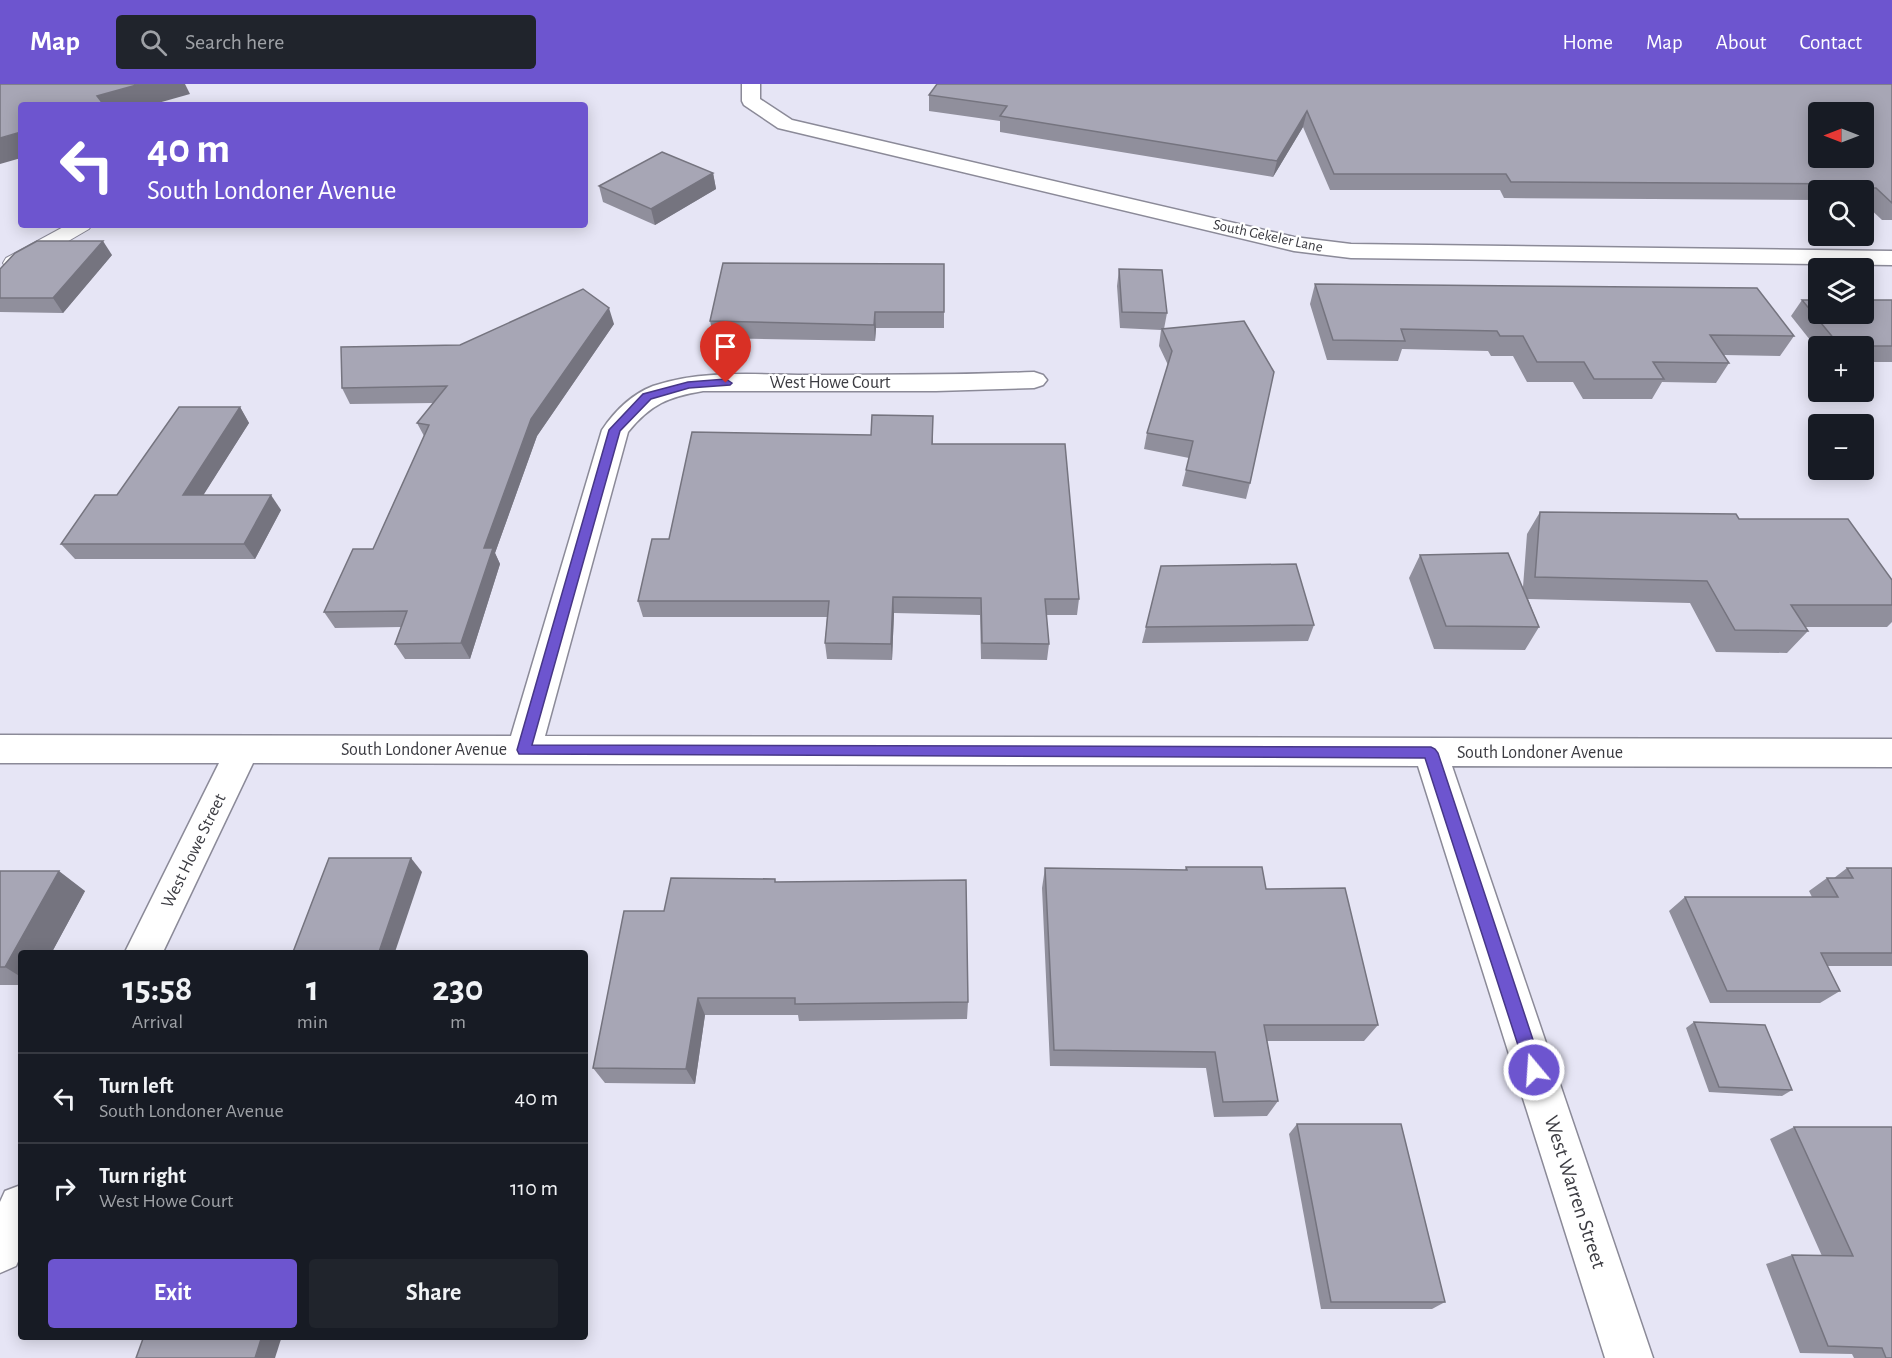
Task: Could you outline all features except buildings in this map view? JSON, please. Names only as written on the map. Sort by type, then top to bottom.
[{"type":"street","name":"South Gekeler Lane","points":[[751,84],[751,101],[784,123],[1294,244],[1352,251],[1892,258]]},
{"type":"street","name":"West Howe Court","points":[[524,750],[615,430],[647,396],[703,383],[936,383],[1034,380]]},
{"type":"street","name":"South Londoner Avenue","points":[[0,749],[1892,753]]},
{"type":"street","name":"West Howe Street","points":[[145,950],[243,749]]},
{"type":"street","name":"West Warren Street","points":[[1431,753],[1629,1358]]},
{"type":"street","points":[[0,1250],[18,1213]]},
{"type":"lane","points":[[2,269],[77,228]]},
{"type":"route","points":[[726,383],[688,385],[647,396],[615,430],[524,750],[1431,753],[1534,1070]]}]
